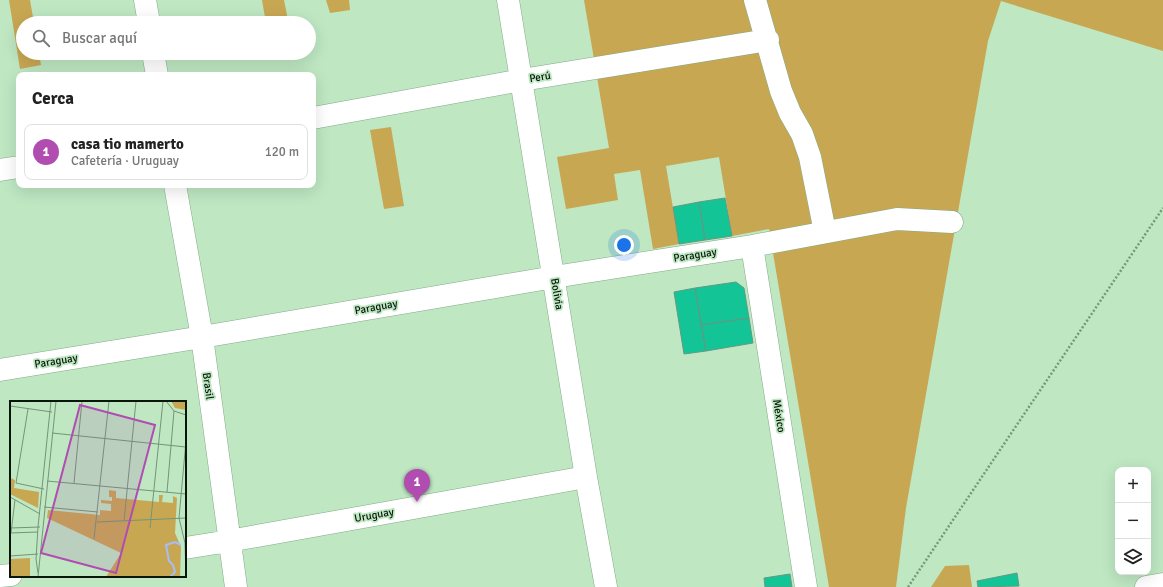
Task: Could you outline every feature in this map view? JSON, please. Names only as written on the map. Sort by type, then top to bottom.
[{"type":"street","points":[[145,0],[148,16]]},
{"type":"street","name":"Bolivia","points":[[508,0],[586,477],[606,587]]},
{"type":"street","points":[[755,0],[768,40],[781,91],[790,114],[802,134],[810,157],[825,232]]},
{"type":"street","name":"Perú","points":[[316,117],[522,80],[768,40]]},
{"type":"street","points":[[155,60],[157,72]]},
{"type":"street","points":[[0,170],[16,167]]},
{"type":"street","name":"Brasil","points":[[176,188],[202,337],[236,587]]},
{"type":"street","name":"Paraguay","points":[[0,370],[554,277],[752,246],[897,219],[952,222]]},
{"type":"street","name":"México","points":[[752,246],[806,587]]},
{"type":"street","name":"Uruguay","points":[[186,548],[586,477]]},
{"type":"street","points":[[0,576],[10,574]]},
{"type":"street","points":[[1146,587],[1163,584]]},
{"type":"path","points":[[908,587],[1163,208]]},
{"type":"shaded area","points":[[9,0],[30,0],[33,16],[16,16],[16,44]]},
{"type":"shaded area","points":[[262,0],[284,0],[287,16],[265,16]]},
{"type":"shaded area","points":[[326,0],[349,0],[350,10],[330,13]]},
{"type":"shaded area","points":[[584,0],[1163,0],[1163,51],[1001,1],[988,41],[906,508],[896,587],[829,587],[769,229],[732,236],[719,157],[666,166],[679,244],[653,249],[640,170],[614,174],[618,200],[566,209],[557,157],[609,148]]},
{"type":"shaded area","points":[[19,60],[40,60],[41,65],[20,69]]},
{"type":"shaded area","points":[[391,127],[404,206],[384,209],[370,130]]},
{"type":"shaded area","points":[[969,565],[972,587],[931,587],[945,566]]},
{"type":"building","points":[[725,198],[732,236],[705,240],[699,202]]},
{"type":"building","points":[[699,202],[705,240],[679,244],[673,207]]},
{"type":"building","points":[[736,282],[744,288],[749,318],[701,325],[695,288]]},
{"type":"building","points":[[695,288],[706,351],[684,354],[674,292]]},
{"type":"building","points":[[749,318],[753,343],[706,351],[701,325]]},
{"type":"building","points":[[1017,573],[1019,586],[978,587],[977,581]]},
{"type":"building","points":[[790,574],[792,587],[765,587],[764,578]]},
{"type":"place","name":"casa tio mamerto","points":[[417,502]]}]
